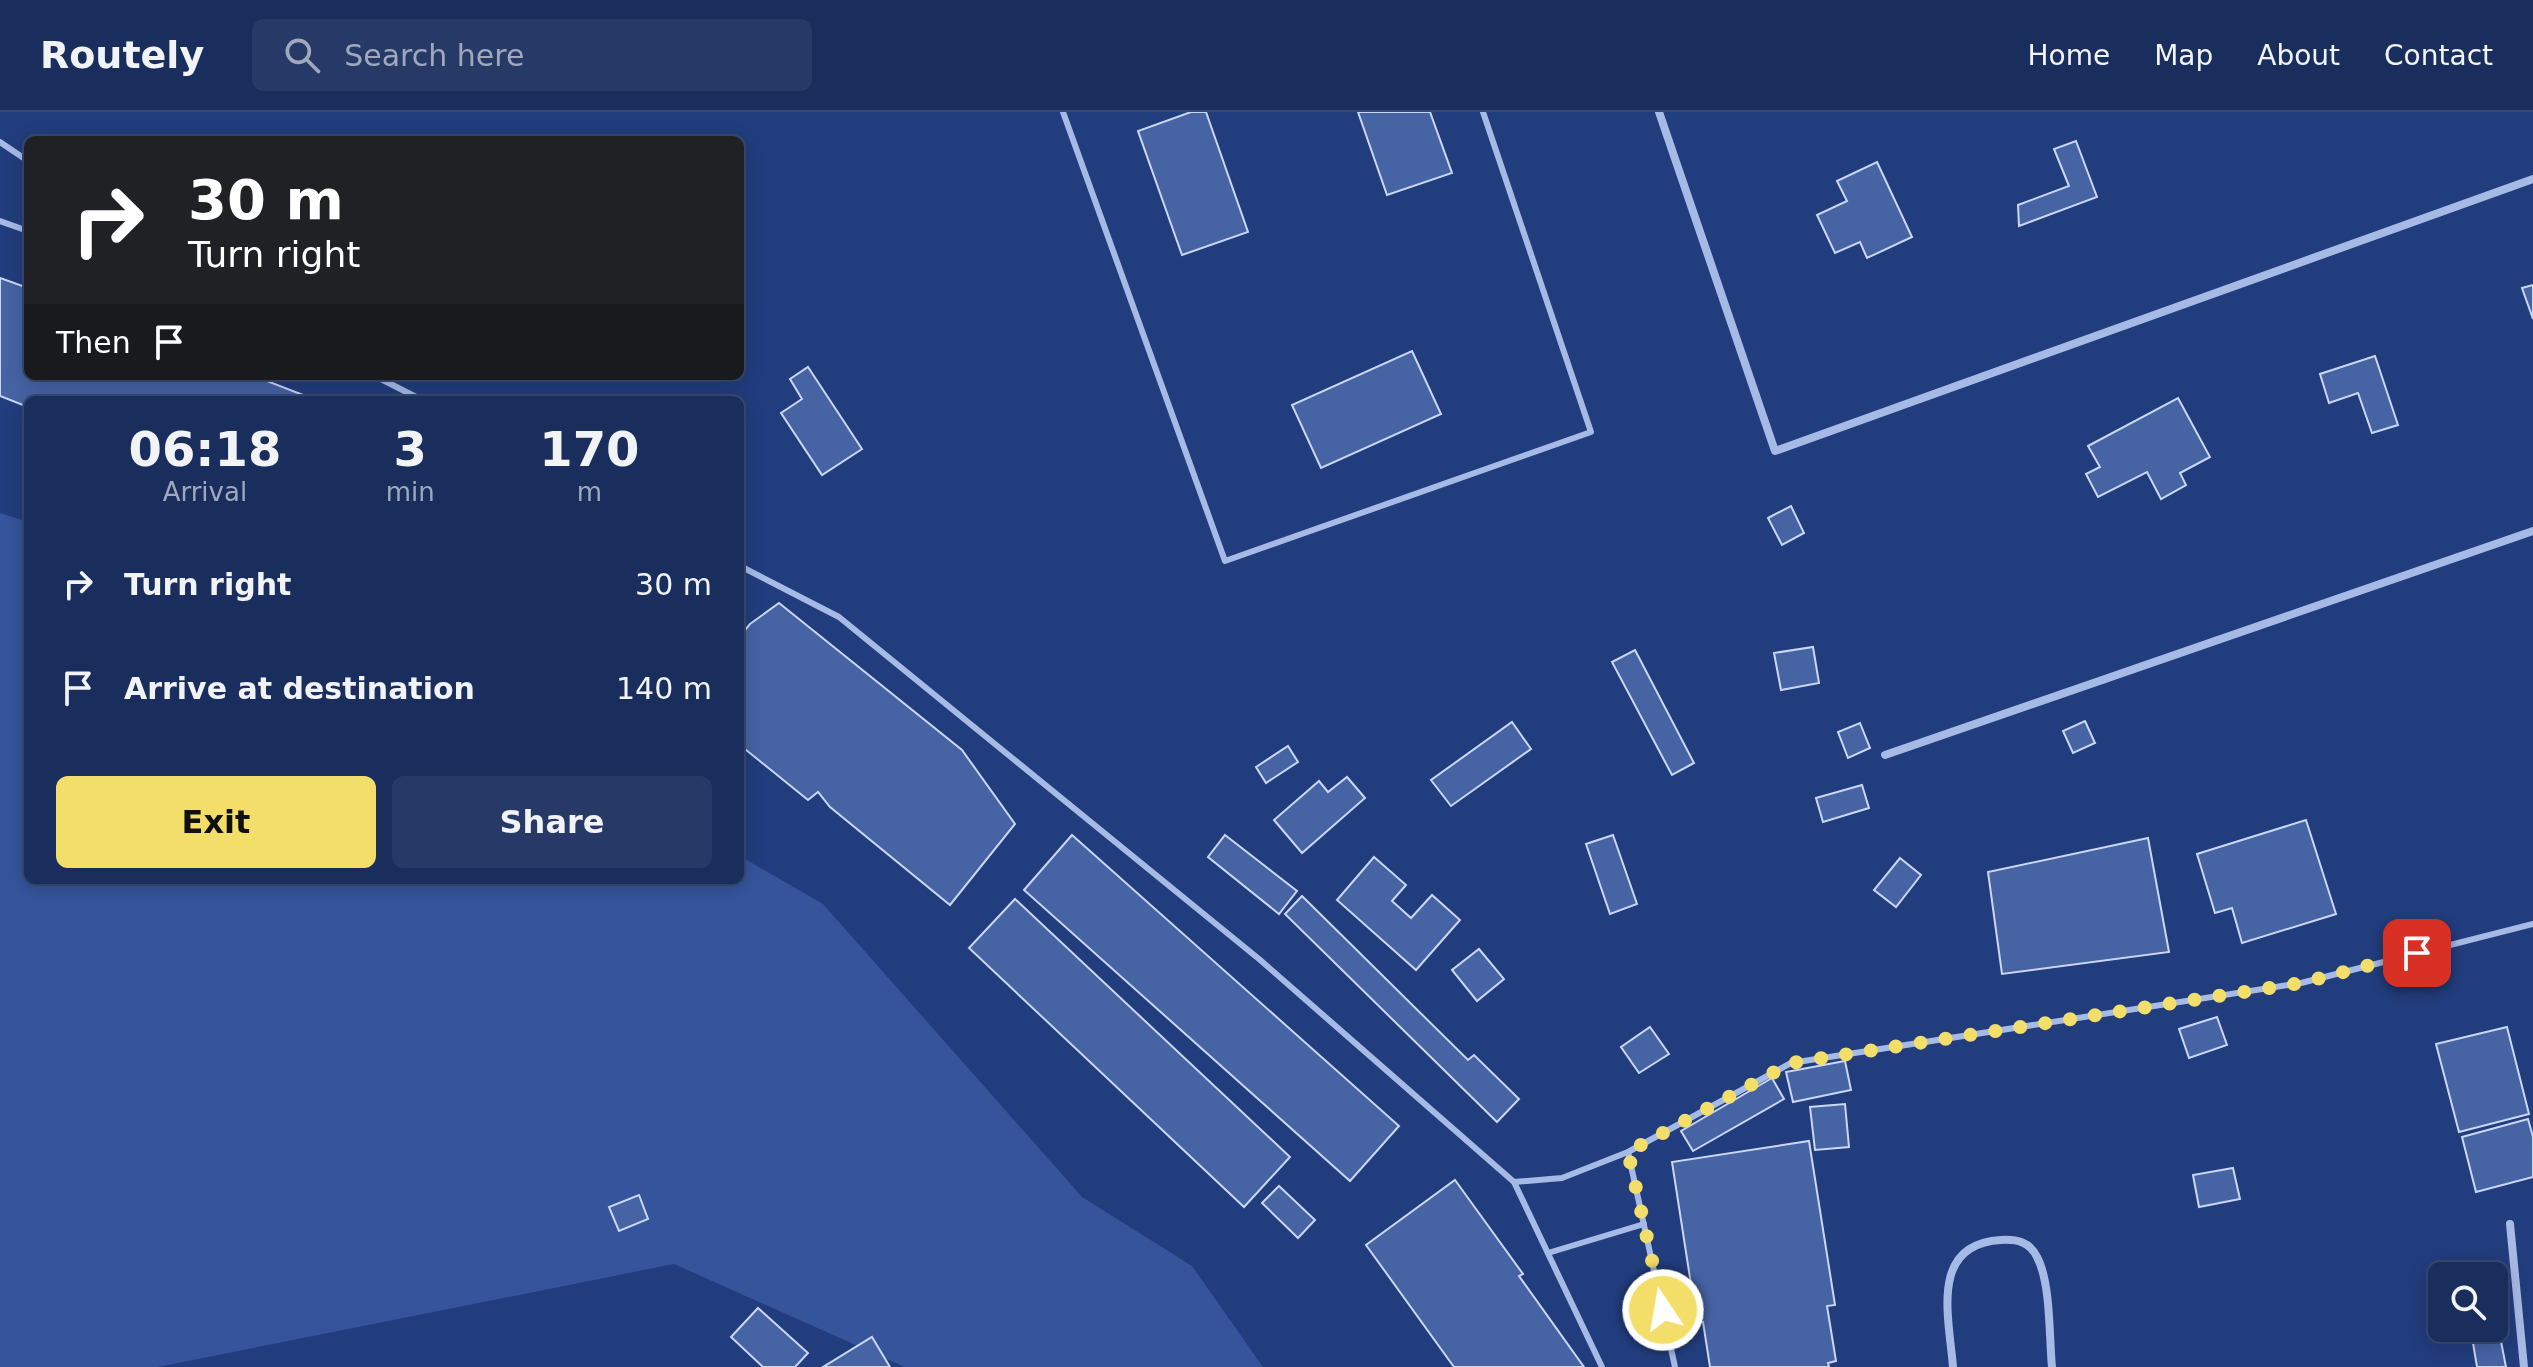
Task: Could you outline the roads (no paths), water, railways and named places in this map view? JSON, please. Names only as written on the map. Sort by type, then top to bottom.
[{"type":"street","points":[[1659,112],[1775,451],[2533,179]]},
{"type":"street","points":[[1885,755],[2533,531]]},
{"type":"street","points":[[2510,1224],[2524,1367]]},
{"type":"street","points":[[1953,1367],[1947,1303],[1948,1282],[1955,1264],[1966,1250],[1982,1241],[2014,1239],[2026,1243],[2037,1257],[2044,1279],[2052,1367]]},
{"type":"lane","points":[[1063,112],[1225,561],[1591,432],[1483,112]]},
{"type":"lane","points":[[0,142],[24,158]]},
{"type":"lane","points":[[0,221],[24,230]]},
{"type":"lane","points":[[383,380],[414,396]]},
{"type":"lane","points":[[744,568],[839,617],[1259,959],[1514,1182],[1602,1367]]},
{"type":"lane","points":[[1514,1182],[1562,1178],[1628,1152],[1791,1063],[2301,983],[2533,924]]},
{"type":"lane","points":[[1628,1152],[1675,1367]]},
{"type":"lane","points":[[1548,1253],[1644,1224]]}]
